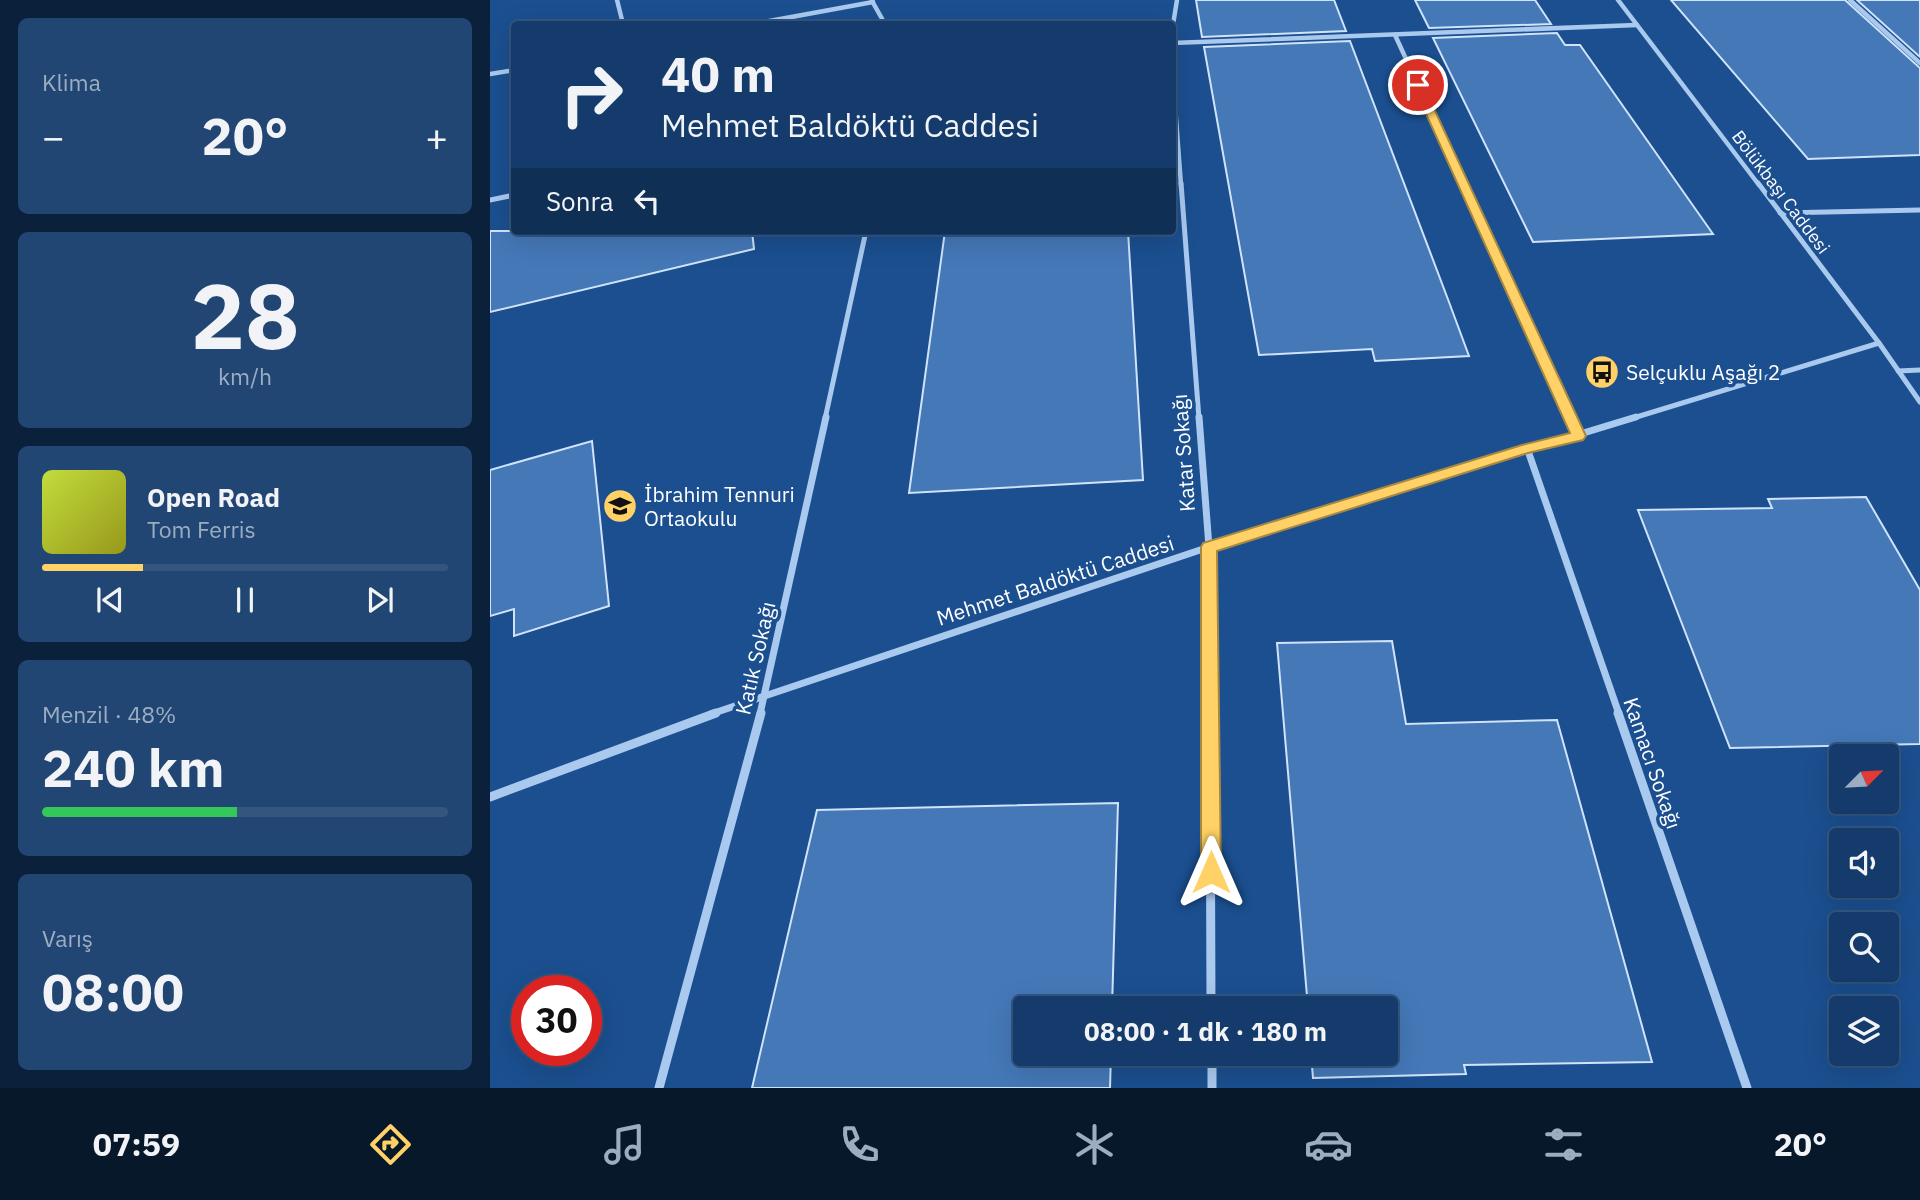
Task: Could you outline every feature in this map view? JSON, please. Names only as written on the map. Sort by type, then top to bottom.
[{"type":"street","points":[[617,0],[622,21]]},
{"type":"street","points":[[1174,21],[1177,0]]},
{"type":"street","name":"Bölükbaşı Caddesi","points":[[1618,0],[1879,343],[1920,402]]},
{"type":"street","points":[[1850,0],[1920,62]]},
{"type":"street","points":[[769,21],[872,1],[883,21]]},
{"type":"street","points":[[1176,43],[1637,25]]},
{"type":"street","points":[[1395,35],[1578,436]]},
{"type":"street","points":[[490,74],[511,70]]},
{"type":"street","name":"Katar Sokağı","points":[[1176,117],[1209,547],[1211,996]]},
{"type":"street","points":[[490,200],[511,196]]},
{"type":"street","points":[[1780,214],[1920,210]]},
{"type":"street","name":"Katık Sokağı","points":[[659,1088],[766,694],[865,235]]},
{"type":"street","name":"Mehmet Baldöktü Caddesi","points":[[490,797],[766,694],[1209,547],[1879,343]]},
{"type":"street","points":[[1898,370],[1920,370]]},
{"type":"street","name":"Kamacı Sokağı","points":[[1527,448],[1747,1088]]},
{"type":"street","points":[[1212,1066],[1212,1088]]},
{"type":"building","points":[[1196,0],[1334,0],[1346,31],[1202,37]]},
{"type":"building","points":[[1415,0],[1535,0],[1551,24],[1429,28]]},
{"type":"building","points":[[1671,0],[1845,0],[1920,68],[1920,155],[1808,159]]},
{"type":"building","points":[[1857,0],[1920,0],[1920,57]]},
{"type":"building","points":[[1557,33],[1565,45],[1580,45],[1713,234],[1533,242],[1433,38]]},
{"type":"building","points":[[1350,41],[1469,356],[1375,361],[1372,349],[1259,355],[1204,47]]},
{"type":"building","points":[[490,231],[511,231],[511,235],[752,235],[754,249],[490,312]]},
{"type":"building","points":[[944,235],[1128,235],[1143,480],[909,493]]},
{"type":"building","points":[[592,441],[609,606],[514,636],[514,609],[490,616],[490,470]]},
{"type":"building","points":[[1866,497],[1920,590],[1920,744],[1730,748],[1638,510],[1772,508],[1768,499]]},
{"type":"building","points":[[1392,641],[1406,724],[1557,720],[1652,1062],[1464,1065],[1466,1074],[1313,1078],[1312,1066],[1398,1066],[1398,996],[1307,996],[1277,643]]},
{"type":"building","points":[[1118,803],[1112,996],[1013,996],[1013,1066],[1111,1066],[1110,1088],[752,1088],[817,810]]},
{"type":"place","name":"Selçuklu Aşağı 2","points":[[1602,372]]},
{"type":"place","name":"İbrahim Tennuri Ortaokulu","points":[[620,506]]},
{"type":"route","points":[[1211,872],[1209,547],[1527,448],[1578,436],[1418,85]]}]
